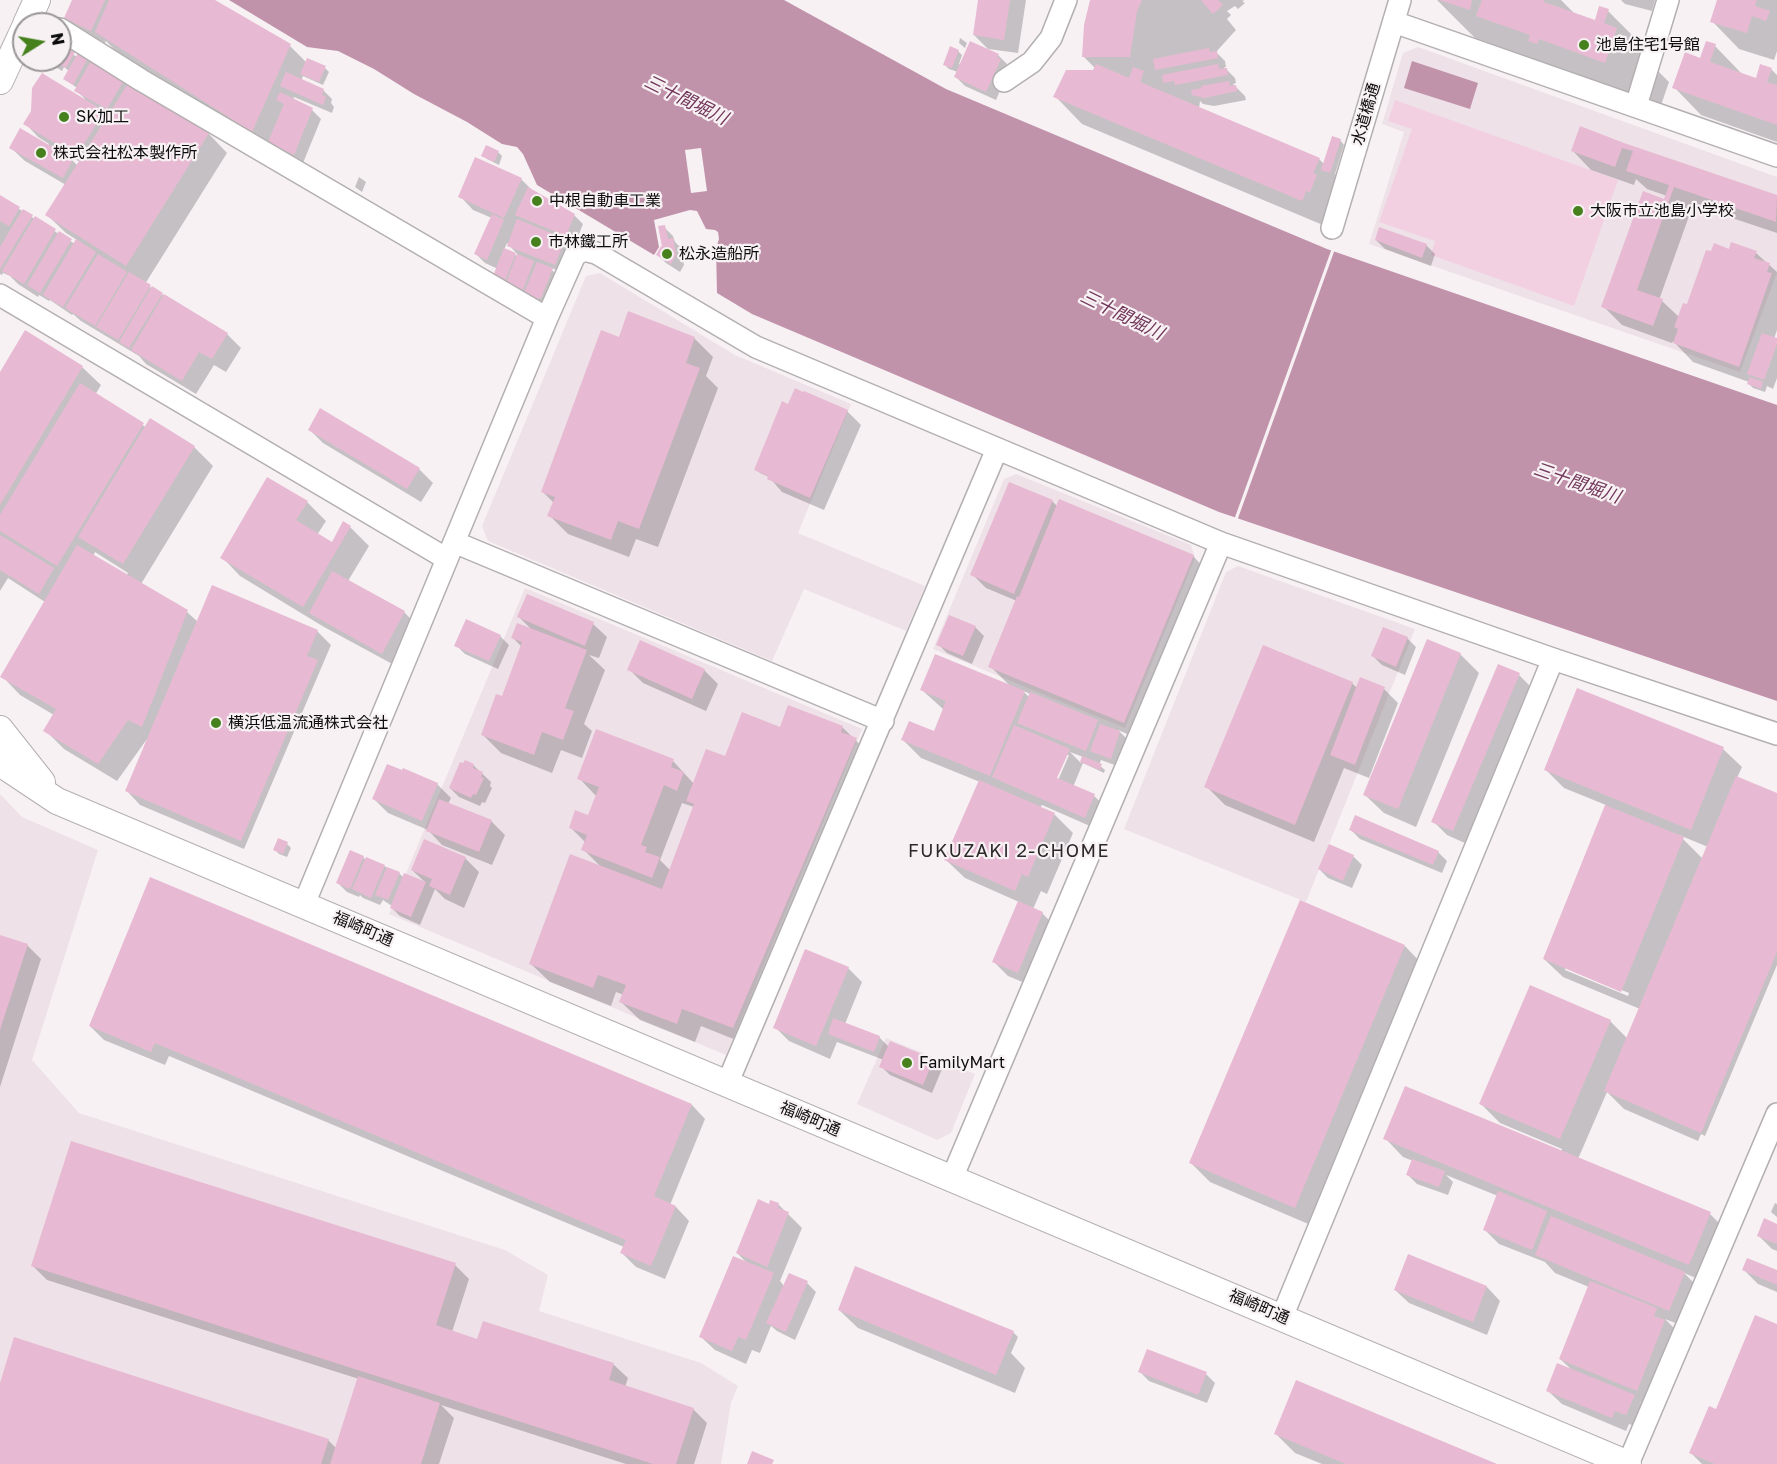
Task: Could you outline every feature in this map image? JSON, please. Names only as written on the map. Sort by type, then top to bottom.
[{"type":"street","points":[[1004,81],[1032,62],[1051,38],[1066,0]]},
{"type":"street","name":"水道橋通","points":[[1332,228],[1400,0]]},
{"type":"street","points":[[1636,106],[1668,0]]},
{"type":"street","points":[[1394,22],[1777,156]]},
{"type":"street","points":[[72,37],[141,80],[547,318]]},
{"type":"street","points":[[0,81],[12,59]]},
{"type":"street","points":[[304,904],[547,318],[575,255],[584,250],[596,253],[756,347],[1221,543],[1552,659],[1777,734]]},
{"type":"street","points":[[0,295],[450,551],[882,721]]},
{"type":"street","points":[[727,1084],[997,448]]},
{"type":"street","points":[[952,1178],[1221,543]]},
{"type":"street","points":[[1282,1317],[1552,659]]},
{"type":"street","points":[[0,729],[57,801]]},
{"type":"street","name":"福崎町通","points":[[0,760],[9,769],[57,801],[1628,1464]]},
{"type":"street","points":[[1628,1464],[1777,1114]]},
{"type":"shaded area","name":"大阪市立池島小学校","points":[[1418,47],[1777,177],[1777,273],[1740,372],[1369,244],[1404,132],[1382,124],[1403,53]]},
{"type":"shaded area","points":[[1395,100],[1618,180],[1574,306],[1431,255],[1435,241],[1379,222],[1412,129],[1388,121]]},
{"type":"shaded area","points":[[600,273],[735,355],[851,404],[798,533],[925,586],[906,631],[804,589],[772,661],[488,541],[482,526],[586,276]]},
{"type":"shaded area","points":[[1016,474],[1191,545],[1195,558],[1125,728],[933,649],[1004,479]]},
{"type":"shaded area","points":[[1238,566],[1415,629],[1306,902],[1124,829],[1226,572]]},
{"type":"shaded area","points":[[525,588],[862,729],[726,1055],[389,914]]},
{"type":"shaded area","points":[[0,794],[22,817],[98,850],[32,1060],[79,1113],[505,1250],[548,1275],[539,1311],[701,1363],[738,1386],[731,1403],[721,1464],[0,1464]]},
{"type":"shaded area","points":[[886,1038],[975,1074],[951,1133],[937,1140],[857,1104]]},
{"type":"water","name":"三十間堀川","points":[[229,0],[784,0],[946,89],[1327,249],[1777,405],[1777,701],[1219,512],[752,314],[717,293],[718,232],[706,229],[697,211],[690,210],[654,220],[659,247],[654,255],[537,185],[523,154],[517,147],[502,144],[374,69],[338,51],[307,47]]},
{"type":"water","points":[[1412,61],[1478,83],[1470,109],[1404,88]]},
{"type":"pier","points":[[701,148],[707,191],[691,193],[685,150]]},
{"type":"pier","points":[[1332,248],[1335,249],[1237,521],[1234,520]]},
{"type":"building","points":[[72,0],[105,0],[91,31],[72,22],[72,12],[67,12]]},
{"type":"building","points":[[109,0],[215,0],[291,44],[252,132],[95,32]]},
{"type":"building","points":[[978,0],[1010,0],[1004,40],[973,35]]},
{"type":"building","points":[[1090,0],[1142,0],[1137,11],[1130,57],[1082,57],[1084,25]]},
{"type":"building","points":[[1201,0],[1218,0],[1223,5],[1213,14]]},
{"type":"building","points":[[1439,0],[1472,0],[1470,10]]},
{"type":"building","name":"池島住宅1号館","points":[[1482,0],[1544,0],[1544,2],[1595,20],[1599,6],[1609,9],[1604,23],[1617,28],[1605,63],[1539,39],[1537,44],[1528,41],[1530,35],[1476,16]]},
{"type":"building","points":[[1717,0],[1757,0],[1755,6],[1770,11],[1766,21],[1752,16],[1747,33],[1710,22]]},
{"type":"building","points":[[970,41],[999,54],[997,57],[1001,59],[986,92],[954,77]]},
{"type":"building","points":[[1706,41],[1716,44],[1710,62],[1756,78],[1760,64],[1772,68],[1767,82],[1777,85],[1777,125],[1672,88],[1685,52],[1700,58]]},
{"type":"building","points":[[950,46],[959,50],[952,68],[943,65]]},
{"type":"building","points":[[1209,48],[1210,52],[1217,51],[1218,58],[1155,70],[1153,59]]},
{"type":"building","points":[[78,53],[88,58],[73,85],[63,79],[67,72],[72,72],[72,63]]},
{"type":"building","points":[[307,58],[326,66],[319,82],[300,74]]},
{"type":"building","points":[[91,61],[124,80],[107,109],[74,91]]},
{"type":"building","points":[[1096,64],[1129,78],[1133,67],[1144,71],[1140,82],[1320,158],[1313,173],[1317,175],[1310,192],[1306,191],[1302,201],[1053,97],[1066,70],[1093,70]]},
{"type":"building","points":[[1218,64],[1219,69],[1227,68],[1228,75],[1175,85],[1174,81],[1163,83],[1162,75]]},
{"type":"building","points":[[286,72],[324,89],[322,95],[326,97],[323,105],[280,86]]},
{"type":"building","name":"SK加工","points":[[42,73],[104,111],[77,156],[23,124],[31,111],[32,88]]},
{"type":"building","points":[[1229,81],[1230,86],[1236,85],[1237,91],[1204,98],[1192,95],[1191,90],[1202,88],[1201,86]]},
{"type":"building","points":[[129,82],[209,133],[126,266],[45,215]]},
{"type":"building","points":[[280,92],[313,108],[294,155],[268,142],[284,104],[276,100]]},
{"type":"building","points":[[1580,126],[1777,195],[1776,222],[1674,187],[1637,290],[1663,299],[1653,326],[1601,307],[1643,191],[1664,199],[1669,185],[1626,171],[1633,151],[1622,148],[1615,167],[1571,151]]},
{"type":"building","name":"株式会社松本製作所","points":[[20,128],[73,159],[63,178],[9,148]]},
{"type":"building","points":[[1332,136],[1341,139],[1330,173],[1321,170]]},
{"type":"building","points":[[486,145],[499,151],[494,162],[481,156]]},
{"type":"building","points":[[475,157],[522,178],[504,218],[458,197]]},
{"type":"building","name":"中根自動車工業","points":[[528,187],[575,214],[566,236],[515,215]]},
{"type":"building","points":[[0,195],[20,207],[9,226],[0,221]]},
{"type":"building","points":[[23,209],[33,215],[0,269],[0,247]]},
{"type":"building","points":[[492,214],[504,220],[487,260],[474,254]]},
{"type":"building","points":[[35,216],[56,229],[24,284],[2,271]]},
{"type":"building","name":"市林鐵工所","points":[[517,219],[565,239],[555,265],[507,246]]},
{"type":"building","points":[[665,225],[668,239],[673,238],[676,255],[671,264],[656,255],[662,247],[658,226]]},
{"type":"building","points":[[1379,227],[1427,244],[1422,258],[1375,240]]},
{"type":"building","points":[[59,231],[72,239],[40,293],[27,285]]},
{"type":"building","points":[[76,239],[96,252],[63,307],[43,295]]},
{"type":"building","points":[[1731,242],[1757,251],[1754,258],[1770,263],[1767,272],[1772,273],[1739,367],[1673,343],[1678,329],[1674,327],[1683,303],[1687,304],[1706,250],[1711,251],[1714,243],[1729,249]]},
{"type":"building","points":[[504,248],[516,253],[505,281],[493,276]]},
{"type":"building","points":[[98,254],[127,272],[95,326],[65,308]]},
{"type":"building","points":[[517,254],[534,261],[523,290],[506,283]]},
{"type":"building","points":[[537,262],[553,268],[541,298],[532,299],[523,295]]},
{"type":"building","points":[[129,272],[151,285],[118,340],[96,327]]},
{"type":"building","points":[[152,286],[163,293],[129,348],[119,342]]},
{"type":"building","points":[[164,294],[228,333],[212,359],[199,352],[182,381],[131,350]]},
{"type":"building","points":[[628,311],[695,337],[686,363],[700,368],[639,529],[618,521],[611,540],[547,516],[555,497],[541,492],[601,330],[619,337]]},
{"type":"building","points":[[25,330],[83,366],[0,505],[0,372]]},
{"type":"building","points":[[1762,333],[1777,338],[1764,380],[1747,374]]},
{"type":"building","points":[[1750,377],[1763,382],[1761,389],[1747,384]]},
{"type":"building","points":[[80,383],[144,423],[57,566],[0,531],[0,515]]},
{"type":"building","points":[[795,388],[848,410],[810,498],[767,479],[768,476],[754,470],[782,401],[788,404]]},
{"type":"building","points":[[320,408],[420,468],[407,489],[308,430]]},
{"type":"building","points":[[150,418],[195,446],[123,564],[78,537]]},
{"type":"building","points":[[267,477],[308,501],[296,520],[332,542],[343,521],[351,526],[303,607],[220,558]]},
{"type":"building","points":[[1009,482],[1053,500],[1014,594],[970,575]]},
{"type":"building","points":[[1059,499],[1194,555],[1124,723],[988,667]]},
{"type":"building","points":[[0,535],[54,568],[39,594],[0,570]]},
{"type":"building","points":[[77,545],[188,610],[142,727],[128,720],[98,764],[43,731],[56,709],[0,677]]},
{"type":"building","points":[[332,571],[405,611],[382,654],[309,613]]},
{"type":"building","name":"横浜低温流通株式会社","points":[[212,585],[318,630],[307,656],[318,660],[241,841],[125,791]]},
{"type":"building","points":[[527,594],[594,622],[585,646],[517,617]]},
{"type":"building","points":[[949,615],[976,626],[963,656],[936,645]]},
{"type":"building","points":[[466,619],[501,635],[489,661],[454,646]]},
{"type":"building","points":[[517,623],[587,650],[565,708],[574,711],[563,740],[542,732],[534,755],[481,735],[496,694],[502,696],[522,642],[511,638]]},
{"type":"building","points":[[1383,627],[1408,637],[1396,667],[1371,656]]},
{"type":"building","points":[[1427,639],[1461,653],[1398,809],[1363,795]]},
{"type":"building","points":[[640,640],[705,669],[692,699],[627,670]]},
{"type":"building","points":[[1263,645],[1353,682],[1295,825],[1204,787]]},
{"type":"building","points":[[935,654],[1025,691],[990,776],[901,740],[909,721],[934,731],[946,701],[920,690]]},
{"type":"building","points":[[1498,664],[1520,673],[1453,831],[1431,822]]},
{"type":"building","points":[[1360,677],[1385,687],[1355,765],[1330,755]]},
{"type":"building","points":[[1577,688],[1724,747],[1691,830],[1544,770]]},
{"type":"building","points":[[1030,692],[1098,720],[1086,751],[1017,723]]},
{"type":"building","points":[[788,705],[843,726],[841,732],[857,738],[733,1028],[682,1009],[677,1024],[619,1002],[626,985],[598,975],[593,988],[529,964],[570,854],[662,889],[694,804],[686,801],[706,749],[725,756],[742,712],[780,727]]},
{"type":"building","points":[[1100,724],[1120,731],[1111,759],[1090,751]]},
{"type":"building","points":[[1014,725],[1070,749],[1057,778],[1095,794],[1085,818],[992,777]]},
{"type":"building","points":[[596,729],[674,759],[671,767],[684,772],[677,791],[664,785],[641,845],[647,847],[645,852],[660,857],[652,878],[581,850],[587,835],[569,828],[575,810],[588,815],[599,787],[577,779]]},
{"type":"building","points":[[1082,756],[1102,764],[1100,770],[1080,762]]},
{"type":"building","points":[[465,760],[474,764],[473,768],[483,772],[481,777],[484,778],[476,795],[473,794],[471,798],[449,788],[460,762],[463,763]]},
{"type":"building","points":[[387,764],[402,770],[403,768],[438,783],[422,821],[372,799]]},
{"type":"building","points":[[1736,776],[1777,793],[1777,952],[1701,1133],[1604,1091]]},
{"type":"building","points":[[979,780],[1055,813],[1028,877],[1022,874],[1015,891],[944,860]]},
{"type":"building","points":[[439,799],[492,820],[479,852],[426,831]]},
{"type":"building","points":[[1605,805],[1684,837],[1621,992],[1543,959]]},
{"type":"building","points":[[1355,815],[1439,851],[1433,865],[1349,830]]},
{"type":"building","points":[[278,838],[288,842],[283,854],[273,850]]},
{"type":"building","points":[[424,839],[466,857],[450,895],[429,886],[432,879],[411,870]]},
{"type":"building","points":[[1329,844],[1354,855],[1343,881],[1318,869]]},
{"type":"building","points":[[350,850],[364,856],[350,889],[336,883]]},
{"type":"building","points":[[366,857],[385,865],[371,898],[352,889]]},
{"type":"building","points":[[387,867],[400,872],[388,900],[375,895]]},
{"type":"building","points":[[404,873],[426,882],[411,917],[390,908]]},
{"type":"building","points":[[150,877],[692,1104],[654,1196],[676,1206],[651,1266],[620,1253],[626,1240],[155,1043],[151,1052],[89,1026]]},
{"type":"building","points":[[1300,900],[1405,945],[1295,1208],[1189,1163]]},
{"type":"building","points":[[1018,901],[1043,912],[1018,973],[992,962]]},
{"type":"building","points":[[0,935],[28,944],[0,1030]]},
{"type":"building","points":[[805,949],[849,967],[816,1046],[773,1028]]},
{"type":"building","points":[[1530,985],[1611,1020],[1560,1139],[1479,1104]]},
{"type":"building","points":[[833,1018],[880,1036],[874,1052],[828,1034]]},
{"type":"building","name":"FamilyMart","points":[[890,1041],[934,1059],[923,1085],[879,1067]]},
{"type":"building","points":[[1405,1086],[1711,1212],[1689,1265],[1383,1139]]},
{"type":"building","points":[[71,1141],[456,1263],[436,1325],[477,1339],[483,1321],[614,1363],[609,1380],[694,1408],[676,1464],[653,1464],[31,1266]]},
{"type":"building","points":[[1412,1159],[1445,1171],[1439,1187],[1406,1175]]},
{"type":"building","points":[[1498,1191],[1547,1211],[1532,1250],[1483,1230]]},
{"type":"building","points":[[758,1199],[769,1204],[770,1200],[779,1203],[778,1208],[789,1212],[767,1267],[736,1253]]},
{"type":"building","points":[[1551,1216],[1685,1272],[1669,1311],[1535,1255]]},
{"type":"building","points":[[1764,1218],[1777,1224],[1777,1244],[1757,1236]]},
{"type":"building","points":[[1408,1254],[1487,1286],[1473,1322],[1394,1290]]},
{"type":"building","points":[[733,1256],[774,1273],[746,1340],[738,1337],[732,1351],[699,1337]]},
{"type":"building","points":[[1747,1258],[1777,1270],[1777,1285],[1742,1270]]},
{"type":"building","points":[[855,1266],[1014,1331],[996,1375],[838,1310]]},
{"type":"building","points":[[789,1273],[808,1281],[786,1332],[766,1323]]},
{"type":"building","points":[[1590,1281],[1657,1308],[1654,1316],[1665,1320],[1637,1391],[1559,1359]]},
{"type":"building","points":[[1755,1315],[1777,1324],[1777,1464],[1715,1464],[1689,1453],[1709,1406],[1716,1409]]},
{"type":"building","points":[[14,1337],[329,1439],[321,1464],[0,1464],[0,1383]]},
{"type":"building","points":[[1147,1349],[1207,1372],[1198,1395],[1138,1372]]},
{"type":"building","points":[[1557,1363],[1635,1395],[1626,1415],[1615,1411],[1612,1418],[1546,1391]]},
{"type":"building","points":[[358,1376],[440,1403],[421,1464],[330,1464]]},
{"type":"building","points":[[1296,1380],[1497,1464],[1346,1464],[1274,1434]]},
{"type":"building","points":[[752,1451],[774,1460],[772,1464],[747,1464]]},
{"type":"place","name":"池島住宅1号館","points":[[1584,45]]},
{"type":"place","name":"SK加工","points":[[64,117]]},
{"type":"place","name":"株式会社松本製作所","points":[[41,153]]},
{"type":"place","name":"中根自動車工業","points":[[537,201]]},
{"type":"place","name":"大阪市立池島小学校","points":[[1578,211]]},
{"type":"place","name":"市林鐵工所","points":[[536,242]]},
{"type":"place","name":"松永造船所","points":[[667,254]]},
{"type":"place","name":"横浜低温流通株式会社","points":[[216,723]]},
{"type":"place","name":"FamilyMart","points":[[907,1063]]},
{"type":"district","name":"FUKUZAKI 2-CHOME","points":[[1009,851]]}]
